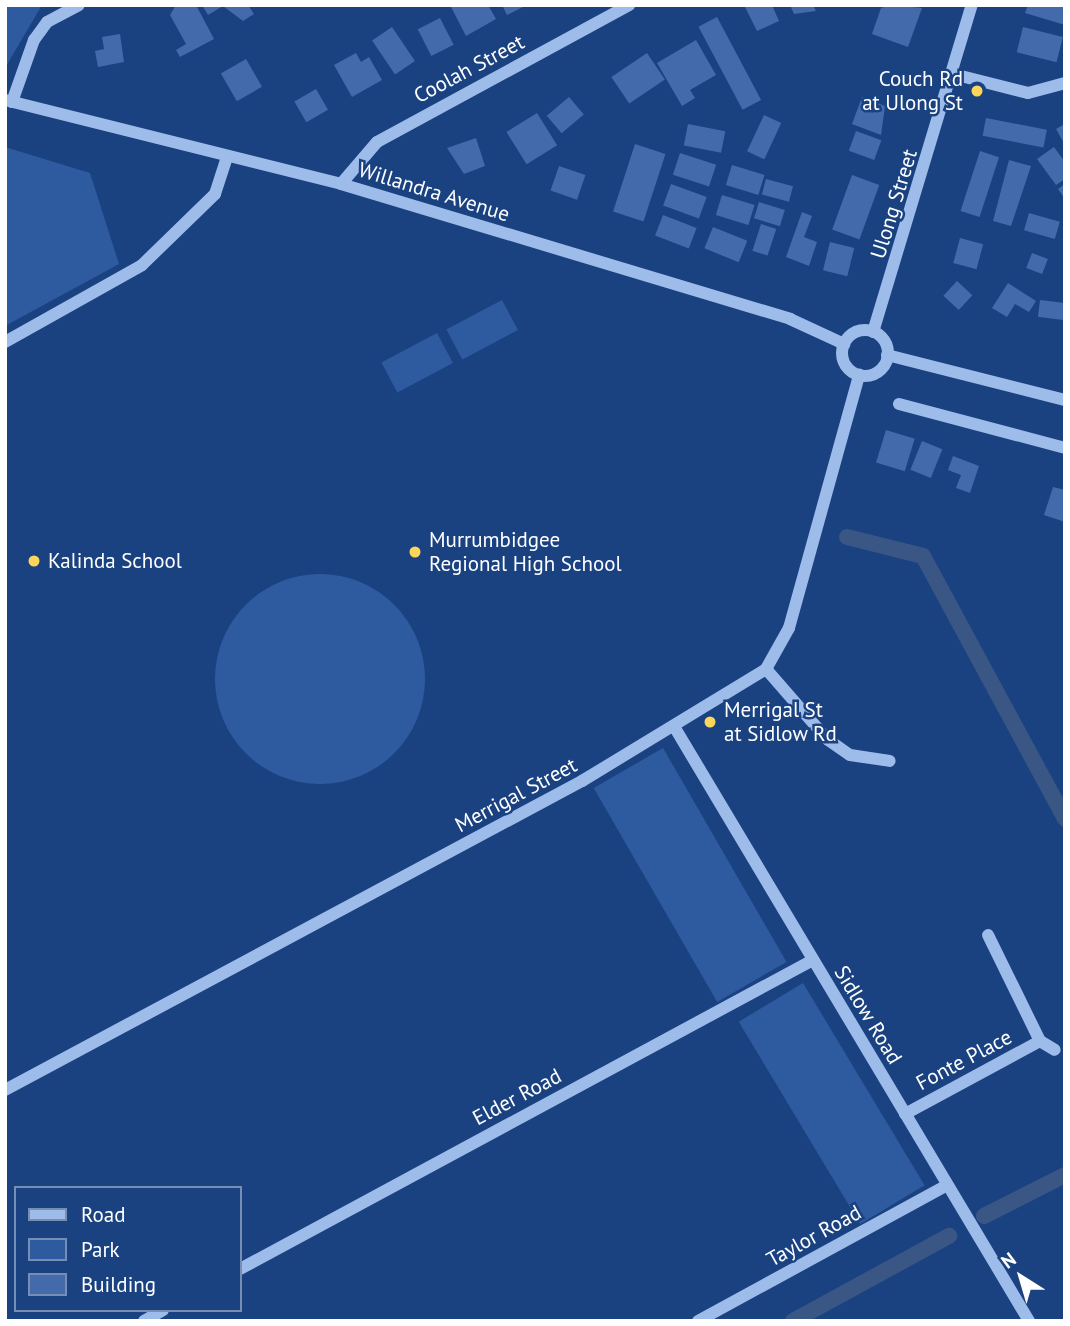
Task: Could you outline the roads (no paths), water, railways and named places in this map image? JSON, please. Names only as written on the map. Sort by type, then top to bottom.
[{"type":"street","points":[[9,101],[34,40],[47,22],[79,5]]},
{"type":"street","name":"Coolah Street","points":[[341,184],[377,142],[629,5]]},
{"type":"street","name":"Ulong Street","points":[[873,331],[972,5]]},
{"type":"street","points":[[953,74],[1028,93],[1065,83]]},
{"type":"street","name":"Willandra Avenue","points":[[9,101],[341,184],[790,319],[844,344]]},
{"type":"street","points":[[5,342],[142,265],[215,194],[227,156]]},
{"type":"street","points":[[887,355],[878,371],[859,375],[845,363],[844,344],[856,332],[873,331],[887,355],[1065,400]]},
{"type":"street","name":"Merrigal Street","points":[[5,1090],[675,728],[766,668],[789,628],[859,375]]},
{"type":"street","points":[[899,404],[1065,448]]},
{"type":"street","points":[[766,668],[827,740],[850,755],[890,761]]},
{"type":"street","name":"Sidlow Road","points":[[675,728],[1029,1321]]},
{"type":"street","name":"Fonte Place","points":[[988,935],[1041,1041],[1055,1051]]},
{"type":"street","name":"Elder Road","points":[[242,1268],[813,960]]},
{"type":"street","name":"Fonte Place","points":[[905,1114],[1041,1041]]},
{"type":"street","name":"Taylor Road","points":[[698,1321],[947,1185]]},
{"type":"street","points":[[144,1321],[160,1312]]},
{"type":"waterway","points":[[847,537],[923,556],[1065,819]]},
{"type":"waterway","points":[[984,1216],[1065,1175]]},
{"type":"waterway","points":[[793,1321],[949,1236]]},
{"type":"place","name":"Couch Rd at Ulong St","points":[[977,91]]},
{"type":"place","name":"Murrumbidgee Regional High School","points":[[415,552]]},
{"type":"place","name":"Kalinda School","points":[[34,561]]},
{"type":"place","name":"Merrigal St at Sidlow Rd","points":[[710,722]]}]
